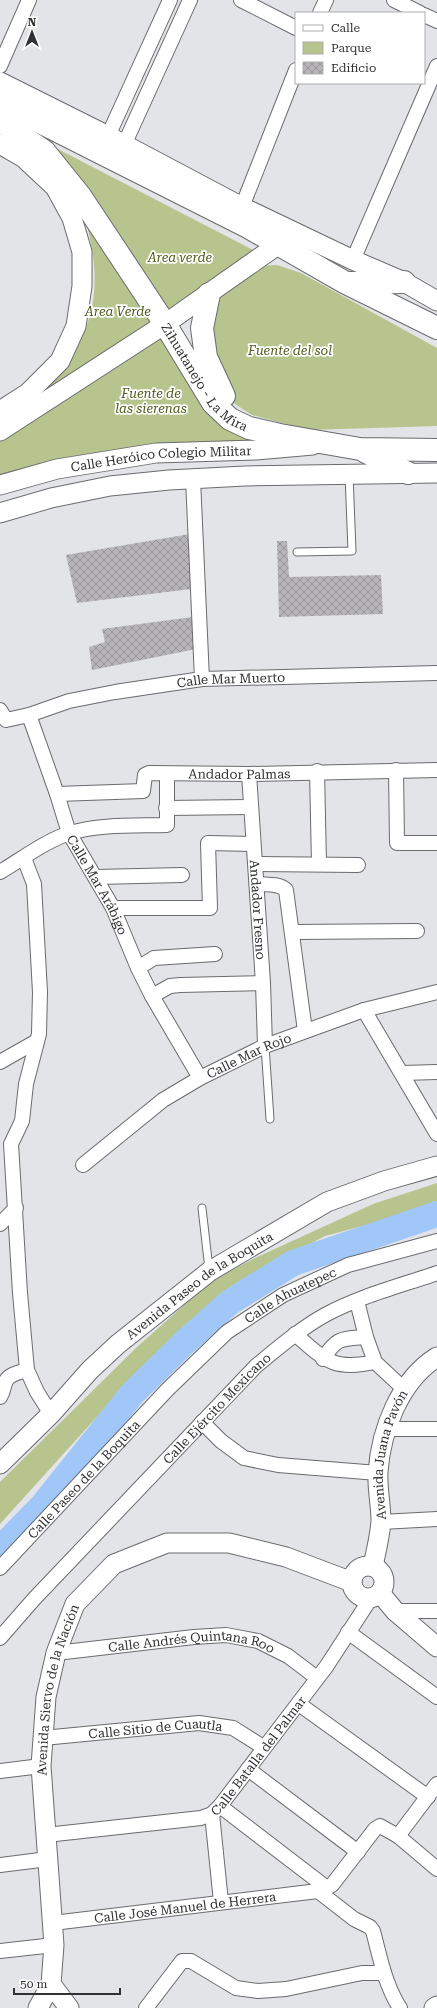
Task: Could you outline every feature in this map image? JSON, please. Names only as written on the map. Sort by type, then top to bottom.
[{"type":"highway","points":[[0,102],[279,244],[346,283],[437,328]]},
{"type":"highway","name":"Zihuatanejo - La Mira","points":[[0,121],[44,151],[76,191],[165,324],[213,404],[230,419],[249,428],[324,444],[360,449],[437,450]]},
{"type":"highway","points":[[221,196],[248,228]]},
{"type":"highway","points":[[346,283],[404,282]]},
{"type":"highway","points":[[208,294],[202,328],[207,362],[222,394],[249,428]]},
{"type":"highway","points":[[324,444],[437,440]]},
{"type":"highway","points":[[360,449],[408,473]]},
{"type":"main road","points":[[0,82],[116,140],[242,207],[353,260],[404,282],[437,301]]},
{"type":"main road","points":[[0,144],[24,158],[54,187],[72,218],[82,252],[82,286],[76,326],[60,361],[28,393],[5,421]]},
{"type":"main road","points":[[5,421],[165,324],[279,244]]},
{"type":"main road","name":"Calle Heróico Colegio Militar","points":[[0,485],[56,469],[156,453],[256,450],[324,444]]},
{"type":"main road","points":[[0,514],[51,498],[110,486],[192,479],[437,473]]},
{"type":"main road","name":"Avenida Paseo de la Boquita","points":[[0,1464],[51,1414],[90,1370],[118,1344],[210,1271],[327,1202],[384,1181],[437,1166]]},
{"type":"main road","name":"Avenida Juana Pavón","points":[[373,1566],[381,1522],[378,1473],[385,1429],[405,1390],[426,1364],[437,1357]]},
{"type":"main road","name":"Avenida Siervo de la Nación","points":[[38,2008],[51,1984],[54,1945],[41,1766],[42,1738],[46,1697],[56,1653],[75,1604],[114,1564],[167,1543],[229,1543],[286,1558],[352,1582]]},
{"type":"main road","points":[[373,1566],[379,1569],[385,1581],[376,1595],[364,1597],[358,1594],[354,1588],[352,1582],[354,1574],[358,1568],[373,1566]]},
{"type":"main road","points":[[376,1595],[437,1647]]},
{"type":"main road","points":[[51,1984],[69,2008]]},
{"type":"street","points":[[0,66],[28,0]]},
{"type":"street","points":[[116,140],[170,0]]},
{"type":"street","points":[[116,140],[190,0]]},
{"type":"street","points":[[240,0],[295,28]]},
{"type":"street","points":[[320,12],[326,0]]},
{"type":"street","points":[[394,0],[418,12]]},
{"type":"street","points":[[425,15],[437,21]]},
{"type":"street","points":[[353,260],[437,66]]},
{"type":"street","points":[[242,207],[295,73]]},
{"type":"street","points":[[192,479],[202,679]]},
{"type":"street","name":"Calle Mar Muerto","points":[[28,715],[69,701],[115,692],[202,679],[437,672]]},
{"type":"street","points":[[2,718],[28,715]]},
{"type":"street","name":"Calle Mar Arábigo","points":[[28,715],[57,794],[69,833],[114,908],[138,968],[152,996],[200,1078]]},
{"type":"street","points":[[396,770],[397,844],[437,843]]},
{"type":"street","name":"Andador Palmas","points":[[57,794],[144,791],[145,775],[149,773],[249,774],[317,771],[437,770]]},
{"type":"street","points":[[317,771],[319,864]]},
{"type":"street","points":[[0,872],[52,841],[69,833],[97,828],[167,825],[167,774]]},
{"type":"street","name":"Andador Fresno","points":[[249,774],[250,807],[256,864],[265,1046]]},
{"type":"street","points":[[166,808],[250,807]]},
{"type":"street","points":[[114,908],[210,908],[208,844],[253,844]]},
{"type":"street","points":[[27,856],[34,884],[40,992],[39,1034],[26,1084],[22,1121],[11,1144],[20,1293],[27,1370],[37,1392],[51,1414]]},
{"type":"street","points":[[256,864],[358,865]]},
{"type":"street","points":[[96,877],[182,875]]},
{"type":"street","points":[[257,884],[276,885],[286,890],[293,932],[305,1032]]},
{"type":"street","points":[[293,932],[417,931]]},
{"type":"street","points":[[138,968],[154,958],[215,954]]},
{"type":"street","points":[[152,996],[170,986],[263,983]]},
{"type":"street","name":"Calle Mar Rojo","points":[[83,1165],[163,1100],[200,1078],[265,1046],[364,1010],[437,992]]},
{"type":"street","points":[[364,1010],[437,1134]]},
{"type":"street","points":[[0,1062],[37,1041]]},
{"type":"street","points":[[402,1073],[437,1072]]},
{"type":"street","points":[[0,1223],[16,1208]]},
{"type":"street","name":"Calle Ahuatepec","points":[[167,1390],[227,1332],[283,1295],[348,1265],[437,1241]]},
{"type":"street","name":"Calle Ejército Mexicano","points":[[0,1638],[34,1599],[256,1366],[295,1334],[325,1315],[357,1301],[437,1273]]},
{"type":"street","points":[[357,1301],[366,1337],[375,1362],[405,1390]]},
{"type":"street","points":[[295,1334],[323,1359],[342,1365],[356,1366],[375,1362]]},
{"type":"street","points":[[323,1359],[332,1345],[339,1340],[366,1337]]},
{"type":"street","points":[[0,1397],[4,1392],[6,1380],[27,1370]]},
{"type":"street","name":"Calle Paseo de la Boquita","points":[[0,1568],[167,1390]]},
{"type":"street","points":[[202,1422],[221,1441],[244,1458],[278,1465],[378,1473]]},
{"type":"street","points":[[385,1429],[437,1429]]},
{"type":"street","points":[[381,1522],[437,1519]]},
{"type":"street","name":"Calle Batalla del Palmar","points":[[46,1835],[201,1818],[216,1810],[248,1770],[263,1747],[299,1704],[348,1632],[376,1595]]},
{"type":"street","points":[[395,1611],[437,1611]]},
{"type":"street","points":[[348,1632],[437,1697]]},
{"type":"street","name":"Calle Andrés Quintana Roo","points":[[56,1653],[194,1637],[226,1635],[258,1641],[288,1656],[317,1678]]},
{"type":"street","points":[[299,1704],[428,1797]]},
{"type":"street","name":"Calle Sitio de Cuautla","points":[[42,1738],[199,1723],[233,1728],[263,1747]]},
{"type":"street","points":[[0,1771],[41,1766]]},
{"type":"street","points":[[248,1770],[358,1852]]},
{"type":"street","points":[[398,1836],[437,1784]]},
{"type":"street","points":[[216,1810],[322,1889],[354,1919],[370,1927],[373,1931],[384,1973],[394,1998],[400,2008]]},
{"type":"street","points":[[216,1810],[221,1902]]},
{"type":"street","points":[[322,1889],[332,1885],[375,1829],[380,1826],[398,1836],[437,1869]]},
{"type":"street","points":[[0,1865],[48,1858]]},
{"type":"street","name":"Calle José Manuel de Herrera","points":[[53,1923],[322,1889]]},
{"type":"street","points":[[0,1951],[54,1945]]},
{"type":"street","points":[[146,2008],[182,1962],[191,1961],[236,1988],[258,1991],[286,1989],[362,1973],[384,1973]]},
{"type":"lane","points":[[297,552],[352,551],[350,474]]},
{"type":"lane","points":[[265,1046],[270,1119]]},
{"type":"lane","points":[[202,1208],[210,1271]]},
{"type":"green space","name":"Area verde","points":[[52,146],[257,252],[171,316]]},
{"type":"green space","name":"Area Verde","points":[[94,223],[155,320],[42,396],[40,392],[72,355],[81,339],[92,308],[95,276],[94,260],[87,226]]},
{"type":"green space","name":"Fuente del sol","points":[[277,265],[301,273],[437,348],[437,426],[309,430],[252,415],[235,404],[226,394],[217,368],[209,307],[218,292],[258,266]]},
{"type":"green space","name":"Fuente de las sierenas","points":[[164,335],[252,439],[262,446],[0,481],[0,441]]},
{"type":"green space","points":[[437,1183],[437,1206],[325,1236],[252,1274],[122,1389],[0,1524],[0,1482],[136,1348],[210,1282],[253,1259],[373,1204]]},
{"type":"building","points":[[190,534],[191,589],[77,603],[66,555]]},
{"type":"building","points":[[277,541],[287,541],[289,577],[381,575],[383,614],[279,617]]},
{"type":"building","points":[[193,617],[196,649],[92,670],[89,647],[105,642],[102,629]]},
{"type":"waterway","points":[[0,1549],[43,1505],[132,1394],[184,1343],[230,1302],[293,1263],[437,1214]]}]
